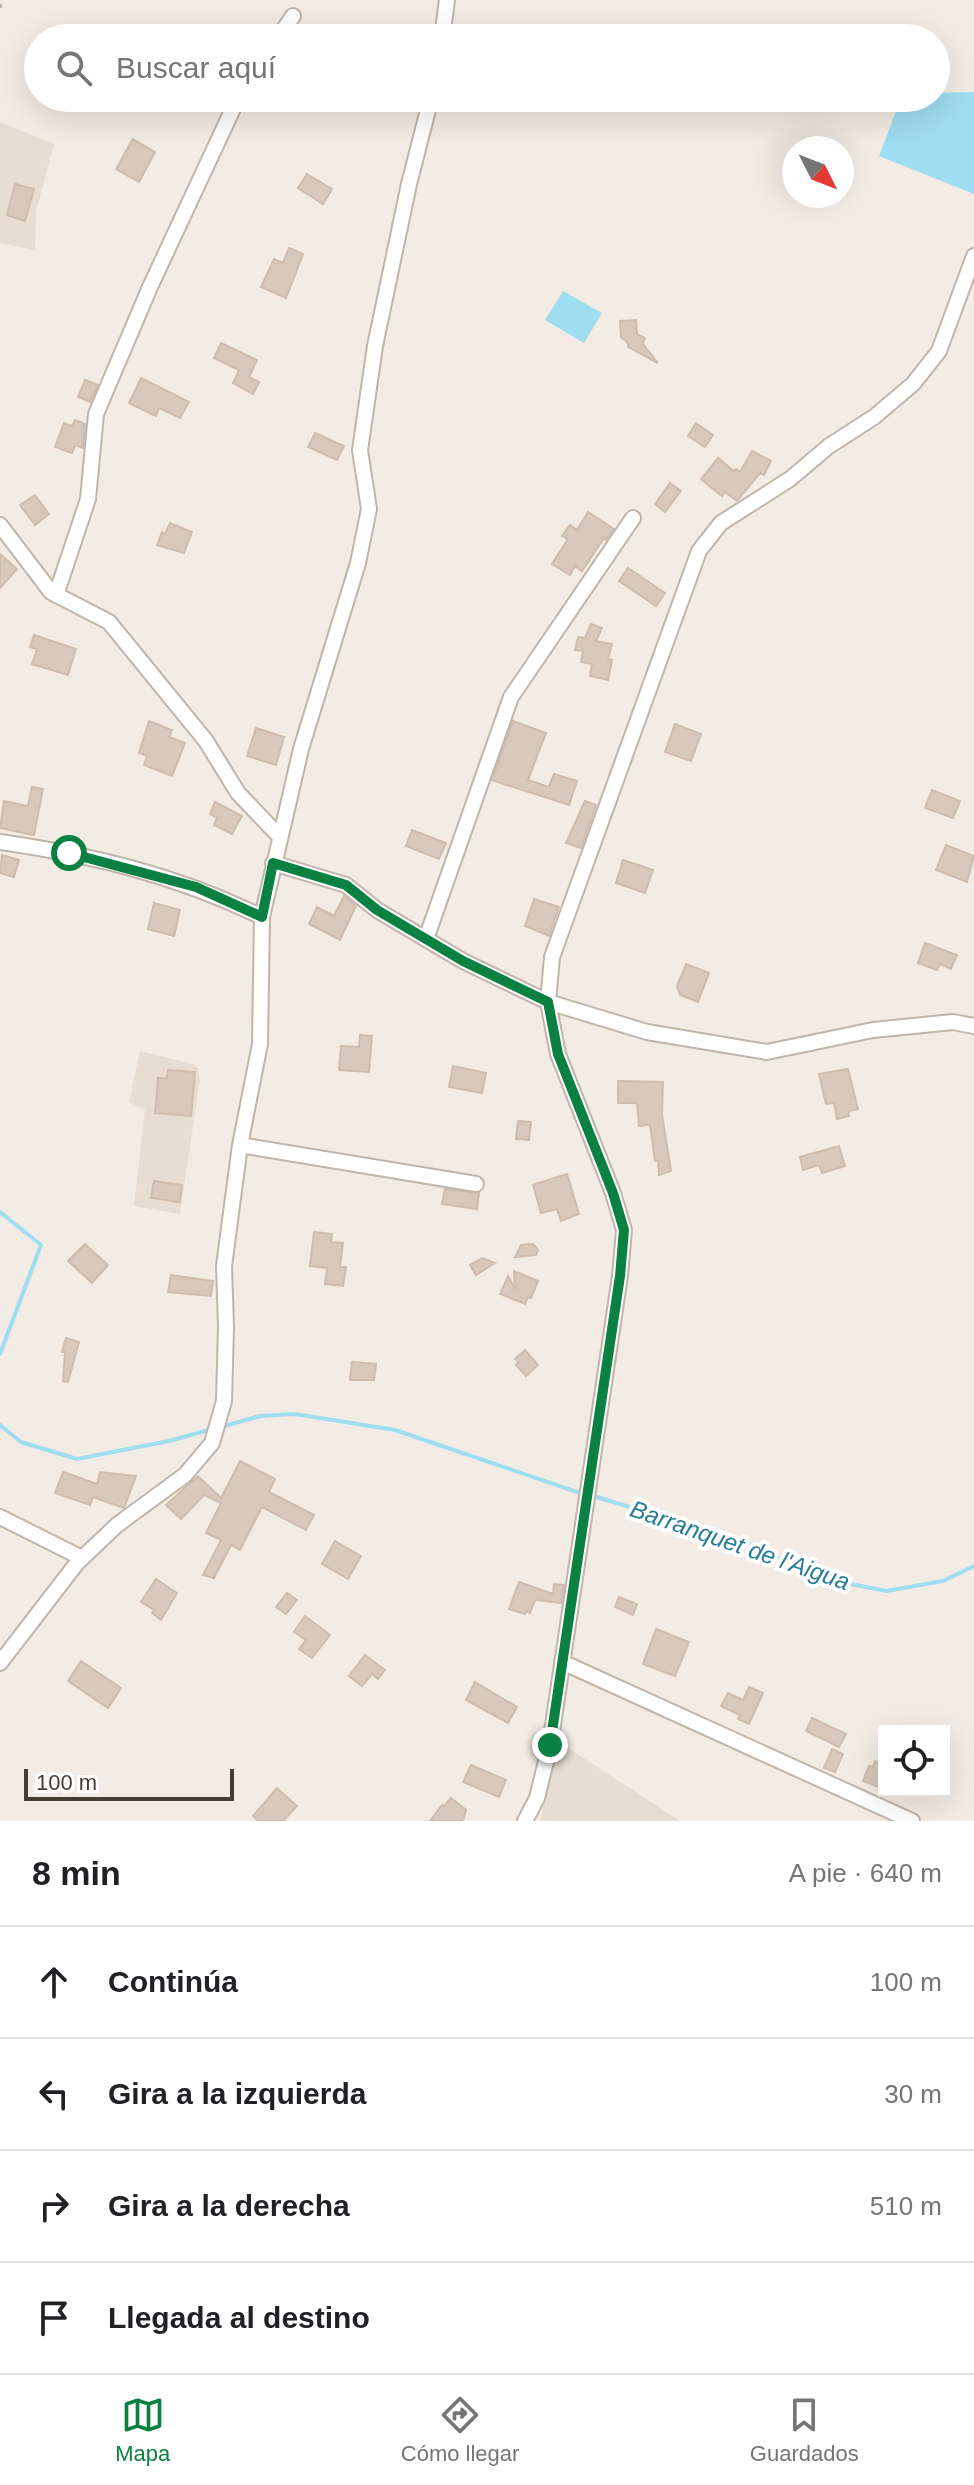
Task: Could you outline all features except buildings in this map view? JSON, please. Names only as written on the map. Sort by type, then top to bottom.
[{"type":"street","points":[[444,24],[447,0]]},
{"type":"street","points":[[288,24],[293,16]]},
{"type":"street","points":[[56,595],[88,499],[96,414],[150,287],[231,112]]},
{"type":"street","points":[[0,1663],[82,1558],[117,1525],[185,1475],[212,1443],[224,1401],[224,1266],[240,1145],[260,1044],[262,917],[301,749],[358,563],[369,509],[360,450],[375,346],[427,112]]},
{"type":"street","points":[[525,1821],[537,1798],[550,1745],[620,1276],[624,1230],[613,1193],[558,1054],[548,1002],[552,957],[699,551],[721,523],[790,479],[913,384],[939,351],[974,256]]},
{"type":"street","points":[[426,939],[511,697],[633,518]]},
{"type":"street","points":[[0,525],[51,592],[109,622],[206,741],[238,793],[280,837]]},
{"type":"street","points":[[0,842],[69,853],[171,879],[214,894],[262,917]]},
{"type":"street","points":[[273,863],[346,885],[377,910],[463,961],[548,1002],[647,1032],[767,1052],[873,1030],[953,1022],[974,1026]]},
{"type":"street","points":[[240,1145],[476,1184]]},
{"type":"street","points":[[0,1517],[82,1558]]},
{"type":"street","points":[[562,1662],[912,1821]]},
{"type":"path","points":[[0,8],[2,0]]},
{"type":"shaded area","points":[[0,122],[54,144],[36,211],[35,250],[0,243]]},
{"type":"shaded area","points":[[140,1051],[197,1065],[200,1079],[180,1214],[134,1206],[145,1110],[129,1102]]},
{"type":"shaded area","points":[[559,1742],[680,1821],[540,1821]]},
{"type":"water","points":[[974,92],[974,194],[879,156],[896,112],[950,112],[950,93]]},
{"type":"water","points":[[563,291],[602,313],[584,343],[545,320]]},
{"type":"waterway","points":[[0,1212],[41,1245],[0,1354]]},
{"type":"waterway","points":[[221,1427],[260,1416],[295,1414],[395,1430],[577,1492]]},
{"type":"waterway","points":[[0,1425],[21,1442],[77,1459],[212,1429]]},
{"type":"waterway","name":"Barranquet de l'Aigua","points":[[597,1497],[750,1544],[820,1578],[886,1591],[943,1581],[974,1566]]},
{"type":"route","points":[[69,853],[196,887],[262,917],[273,863],[346,885],[377,910],[463,961],[548,1002],[558,1054],[613,1193],[624,1230],[620,1276],[550,1745]]}]
